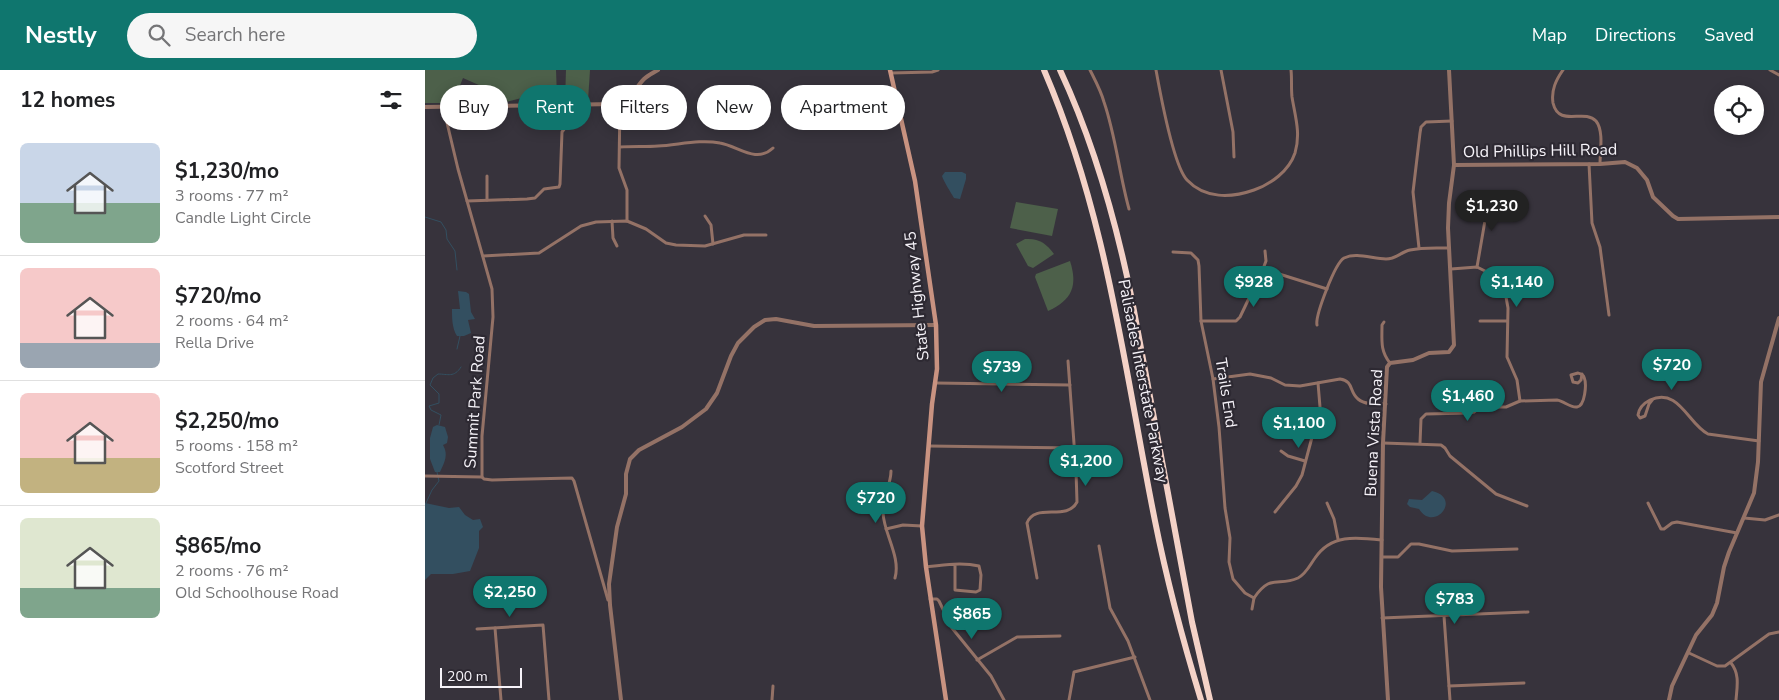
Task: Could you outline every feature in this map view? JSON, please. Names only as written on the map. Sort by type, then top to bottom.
[{"type":"highway","name":"Palisades Interstate Parkway","points":[[1044,70],[1074,147],[1097,225],[1113,295],[1161,552],[1201,700]]},
{"type":"highway","name":"Palisades Interstate Parkway","points":[[1060,70],[1093,151],[1120,245],[1133,305],[1191,622],[1210,700]]},
{"type":"main road","name":"State Highway 45","points":[[890,72],[915,181],[936,325],[936,383],[932,404],[922,526],[930,599],[946,700]]},
{"type":"street","points":[[640,85],[658,70]]},
{"type":"street","points":[[890,72],[932,72],[938,70]]},
{"type":"street","points":[[1089,70],[1108,112],[1129,209]]},
{"type":"street","points":[[1156,70],[1168,128],[1179,164],[1186,179],[1201,190],[1215,196],[1238,196],[1262,187],[1282,174],[1295,155],[1299,136],[1292,96],[1291,70]]},
{"type":"street","points":[[1221,70],[1233,132],[1234,157]]},
{"type":"street","name":"Buena Vista Road","points":[[1388,700],[1382,618],[1383,443],[1387,367],[1390,363],[1407,362],[1429,353],[1449,352],[1454,345],[1448,216],[1453,165],[1449,70]]},
{"type":"street","points":[[1563,70],[1555,82],[1554,106],[1557,112],[1563,116],[1590,117],[1595,120],[1600,131],[1600,164]]},
{"type":"street","points":[[1770,70],[1779,75]]},
{"type":"street","points":[[425,107],[440,106]]},
{"type":"street","points":[[1419,248],[1413,192],[1419,133],[1421,127],[1426,122],[1452,121]]},
{"type":"street","name":"Summit Park Road","points":[[449,130],[467,202],[489,276],[493,301],[483,436],[482,477],[492,480],[572,478],[574,481],[610,605],[621,700]]},
{"type":"street","points":[[467,202],[535,198],[544,189],[559,187],[563,130]]},
{"type":"street","points":[[620,130],[619,168],[627,190],[627,222]]},
{"type":"street","points":[[620,146],[657,146],[717,142],[758,155],[764,154],[773,148]]},
{"type":"street","name":"Old Phillips Hill Road","points":[[1453,165],[1600,164],[1625,162],[1632,164],[1647,180],[1653,197],[1678,219],[1779,217]]},
{"type":"street","points":[[1589,164],[1592,223],[1600,246],[1609,315]]},
{"type":"street","points":[[487,176],[487,200]]},
{"type":"street","points":[[1477,267],[1487,209],[1485,201]]},
{"type":"street","points":[[705,216],[711,224],[713,244]]},
{"type":"street","points":[[612,221],[613,238],[617,246]]},
{"type":"street","points":[[483,256],[539,253],[581,226],[596,222],[627,222],[646,229],[667,243],[676,245],[713,244],[732,237],[766,235]]},
{"type":"street","points":[[1317,325],[1317,318],[1327,289],[1339,262],[1345,258],[1353,256],[1392,259],[1403,252],[1419,248],[1449,248]]},
{"type":"street","points":[[1201,322],[1235,321],[1240,317],[1263,269],[1266,261],[1265,251]]},
{"type":"street","name":"Trails End","points":[[1173,252],[1191,253],[1198,260],[1201,322],[1213,379],[1219,427],[1225,508],[1230,538],[1229,558],[1233,580],[1245,593],[1254,598]]},
{"type":"street","points":[[1451,269],[1477,267],[1491,274],[1501,284],[1506,297],[1507,357],[1517,380],[1520,401]]},
{"type":"street","points":[[1263,269],[1327,289]]},
{"type":"street","points":[[1669,700],[1672,686],[1696,635],[1711,615],[1717,603],[1724,567],[1756,485],[1761,382],[1779,318]]},
{"type":"street","points":[[610,605],[609,584],[617,527],[626,494],[626,474],[630,458],[639,450],[682,428],[706,409],[719,388],[735,348],[754,327],[765,320],[771,319],[814,326],[936,325]]},
{"type":"street","points":[[1480,321],[1507,321]]},
{"type":"street","points":[[1384,322],[1382,325],[1382,349],[1384,356],[1390,363]]},
{"type":"street","points":[[1037,578],[1027,523],[1032,515],[1036,513],[1068,511],[1075,506],[1077,497],[1068,361]]},
{"type":"street","points":[[1213,379],[1251,374],[1271,378],[1285,385],[1300,386],[1340,379],[1349,382],[1354,395],[1359,400],[1371,404],[1386,404]]},
{"type":"street","points":[[1420,443],[1421,419],[1426,414],[1468,413],[1480,407],[1506,407],[1520,401],[1557,400],[1573,407],[1578,407],[1585,399],[1585,378],[1582,374]]},
{"type":"street","points":[[936,383],[1070,385]]},
{"type":"street","points":[[1275,512],[1297,486],[1302,475],[1320,407],[1318,383]]},
{"type":"street","points":[[1653,399],[1645,416],[1640,418],[1638,411],[1646,402],[1653,399],[1664,398],[1681,405],[1701,431],[1708,434],[1759,441]]},
{"type":"street","points":[[1383,443],[1441,445],[1450,456],[1496,494],[1527,506]]},
{"type":"street","points":[[929,446],[1074,448]]},
{"type":"street","points":[[1281,451],[1288,456],[1305,461]]},
{"type":"street","points":[[891,471],[890,484],[883,512],[896,564],[895,578]]},
{"type":"street","points":[[425,476],[482,477]]},
{"type":"street","points":[[1327,503],[1334,519],[1338,539]]},
{"type":"street","points":[[1649,503],[1661,529],[1677,522],[1737,533]]},
{"type":"street","points":[[1744,518],[1765,520],[1779,515]]},
{"type":"street","points":[[886,529],[903,525],[922,526]]},
{"type":"street","points":[[1252,609],[1254,598],[1259,591],[1268,584],[1298,578],[1307,571],[1323,548],[1338,539],[1382,540]]},
{"type":"street","points":[[1382,557],[1398,556],[1411,544],[1452,551],[1517,549]]},
{"type":"street","points":[[1099,546],[1110,608],[1120,623],[1135,657],[1150,700]]},
{"type":"street","points":[[926,567],[955,565],[979,566],[981,590],[976,592],[955,590],[955,565]]},
{"type":"street","points":[[930,599],[937,599],[939,601],[952,628],[996,683],[1004,700]]},
{"type":"street","points":[[1382,618],[1528,612]]},
{"type":"street","points":[[1444,616],[1450,700]]},
{"type":"street","points":[[477,629],[543,625],[549,700]]},
{"type":"street","points":[[495,628],[501,700]]},
{"type":"street","points":[[1689,653],[1717,666],[1725,666],[1769,634],[1779,632]]},
{"type":"street","points":[[977,660],[1017,637],[1060,636]]},
{"type":"street","points":[[1069,700],[1074,672],[1135,657]]},
{"type":"street","points":[[1731,663],[1736,669],[1736,700]]},
{"type":"street","points":[[1449,686],[1524,683]]},
{"type":"street","points":[[772,700],[773,686]]},
{"type":"green space","points":[[425,70],[556,70],[557,85],[518,85],[518,99],[508,101],[508,85],[479,85],[463,78],[460,85],[440,85],[440,103],[425,103]]},
{"type":"green space","points":[[566,70],[590,70],[589,85],[566,85]]},
{"type":"green space","points":[[1016,202],[1058,209],[1052,236],[1010,228]]},
{"type":"green space","points":[[1025,239],[1034,239],[1042,242],[1054,254],[1033,268],[1028,266],[1016,244]]},
{"type":"green space","points":[[1070,261],[1073,278],[1071,291],[1063,302],[1048,311],[1035,277],[1036,274]]},
{"type":"water","points":[[945,172],[962,172],[966,174],[960,199],[954,198],[946,184],[942,176]]},
{"type":"water","points":[[458,291],[469,294],[471,312],[475,319],[468,320],[471,333],[464,336],[457,336],[453,323],[452,309],[460,309]]},
{"type":"water","points":[[437,425],[445,427],[448,437],[447,443],[443,445],[446,456],[440,472],[435,472],[430,459],[430,438],[433,427]]},
{"type":"water","points":[[1432,491],[1441,495],[1445,500],[1443,512],[1438,516],[1425,515],[1419,509],[1410,507],[1407,504],[1409,499],[1422,500]]},
{"type":"water","points":[[425,503],[449,508],[459,507],[465,515],[473,520],[480,519],[483,527],[479,531],[479,548],[470,571],[453,574],[431,574],[425,580]]},
{"type":"waterway","points":[[425,217],[441,222],[446,230],[447,239],[455,251],[457,270]]},
{"type":"waterway","points":[[457,349],[460,336]]},
{"type":"waterway","points":[[439,425],[441,415],[431,410],[429,406],[439,403],[439,394],[430,385],[433,378],[438,374],[453,374],[461,367]]},
{"type":"waterway","points":[[426,503],[439,481],[437,472]]}]
